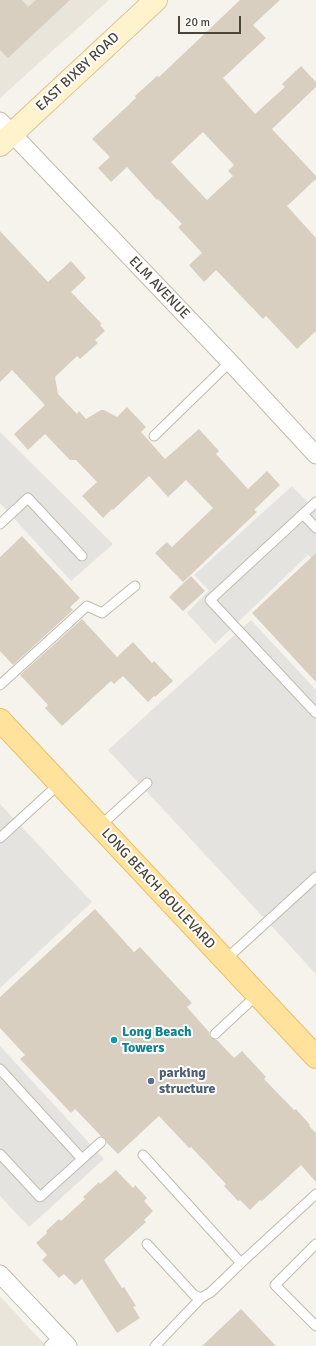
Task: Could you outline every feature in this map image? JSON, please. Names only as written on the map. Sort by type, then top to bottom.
[{"type":"main road","name":"LONG BEACH BOULEVARD","points":[[0,720],[315,1055]]},
{"type":"street","name":"EAST BIXBY ROAD","points":[[4,133],[156,0]]},
{"type":"street","name":"ELM AVENUE","points":[[4,133],[230,362],[316,455]]},
{"type":"street","points":[[0,1274],[59,1343]]},
{"type":"lane","points":[[154,436],[230,362]]},
{"type":"lane","points":[[0,524],[28,498],[82,556]]},
{"type":"lane","points":[[316,502],[210,600],[316,713]]},
{"type":"lane","points":[[303,514],[316,528]]},
{"type":"lane","points":[[0,685],[87,606],[102,613],[135,586]]},
{"type":"lane","points":[[99,827],[148,783]]},
{"type":"lane","points":[[0,838],[59,784]]},
{"type":"lane","points":[[225,960],[316,877]]},
{"type":"lane","points":[[215,1034],[257,995]]},
{"type":"lane","points":[[0,1069],[82,1159]]},
{"type":"lane","points":[[0,1154],[40,1197],[101,1142]]},
{"type":"lane","points":[[144,1155],[241,1263]]},
{"type":"lane","points":[[155,1346],[201,1298],[211,1292],[316,1194]]},
{"type":"lane","points":[[147,1244],[194,1295],[201,1298]]},
{"type":"lane","points":[[316,1244],[276,1284],[316,1326]]},
{"type":"shaded area","points":[[0,0],[109,0],[0,98]]},
{"type":"shaded area","points":[[0,432],[113,544],[71,581],[0,503]]},
{"type":"shaded area","points":[[292,486],[316,511],[316,563],[308,555],[215,644],[187,613],[209,590],[194,575]]},
{"type":"shaded area","points":[[251,620],[316,690],[316,974],[108,750]]},
{"type":"shaded area","points":[[0,804],[92,902],[0,988]]},
{"type":"shaded area","points":[[0,1046],[104,1159],[29,1227],[0,1196]]},
{"type":"shaded area","points":[[0,1296],[46,1346],[0,1346]]},
{"type":"building","points":[[0,0],[22,0],[28,7],[36,0],[70,0],[8,58],[0,50]]},
{"type":"building","points":[[240,0],[280,0],[253,25],[266,38],[223,78],[255,114],[285,87],[282,84],[301,66],[316,82],[316,87],[272,129],[316,176],[316,179],[287,206],[316,238],[316,331],[297,349],[266,316],[263,319],[216,270],[204,282],[189,265],[202,253],[178,227],[182,224],[158,199],[157,200],[127,167],[111,182],[98,168],[110,157],[92,139],[136,98],[135,96],[157,76],[159,77]],"holes":[[[203,132],[234,165],[228,171],[233,176],[207,200],[171,162]]]},
{"type":"building","points":[[0,231],[48,282],[71,261],[86,278],[71,292],[102,324],[100,325],[105,331],[95,340],[98,343],[80,359],[77,356],[55,377],[58,394],[77,414],[79,411],[86,419],[101,410],[104,410],[117,417],[127,407],[146,427],[141,432],[165,459],[199,429],[219,451],[216,454],[248,489],[267,471],[280,485],[254,510],[257,512],[183,582],[155,553],[167,542],[172,547],[213,508],[186,480],[168,497],[149,476],[103,518],[82,496],[97,482],[76,460],[70,460],[45,434],[28,450],[14,434],[45,405],[12,370],[0,382]]},
{"type":"building","points":[[22,536],[80,598],[70,607],[73,610],[13,665],[0,651],[0,557]]},
{"type":"building","points":[[316,553],[316,682],[252,613]]},
{"type":"building","points":[[191,576],[205,591],[183,611],[169,597]]},
{"type":"building","points":[[82,619],[117,657],[133,642],[152,663],[154,661],[173,681],[148,702],[123,676],[114,684],[111,681],[62,726],[45,708],[48,705],[20,675]]},
{"type":"building","name":"Long Beach Towers","points":[[95,909],[134,952],[140,947],[192,1003],[187,1007],[209,1032],[211,1038],[217,1040],[234,1058],[242,1051],[266,1077],[264,1079],[294,1110],[296,1109],[310,1125],[309,1126],[316,1133],[316,1182],[301,1165],[250,1210],[240,1200],[238,1201],[224,1186],[226,1184],[159,1116],[118,1154],[107,1143],[105,1138],[101,1136],[75,1109],[71,1113],[20,1059],[25,1055],[0,1028],[0,997]]},
{"type":"building","points":[[116,1170],[133,1188],[135,1185],[147,1198],[144,1201],[153,1211],[144,1220],[146,1222],[104,1260],[122,1288],[124,1287],[136,1306],[133,1307],[140,1318],[117,1333],[82,1279],[75,1285],[64,1274],[59,1278],[42,1260],[47,1255],[36,1243],[59,1219],[61,1221],[85,1199],[83,1197],[99,1182],[100,1184]]},
{"type":"building","points":[[241,1309],[276,1346],[202,1346]]},
{"type":"place","name":"Long Beach Towers","points":[[114,1040]]},
{"type":"place","name":"parking structure","points":[[151,1081]]}]
